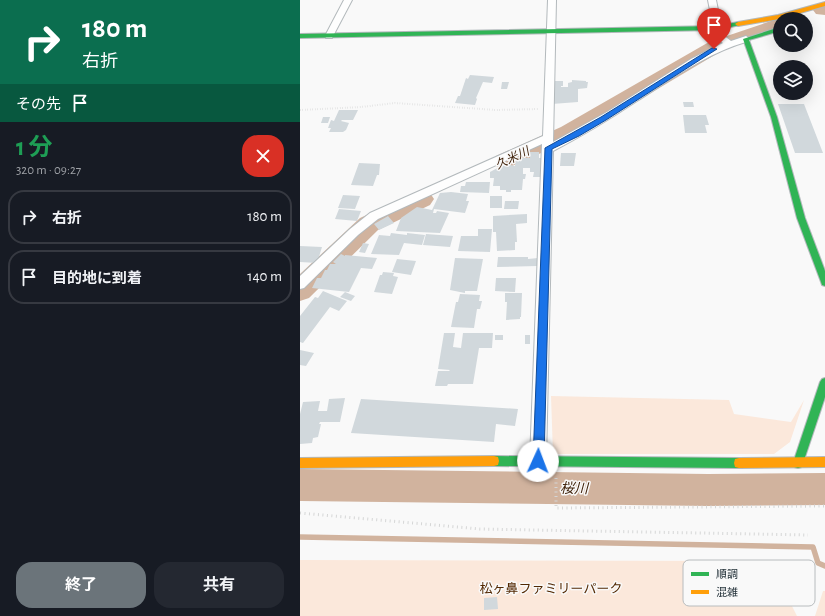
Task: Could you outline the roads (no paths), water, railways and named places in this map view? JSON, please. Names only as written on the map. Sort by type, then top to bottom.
[{"type":"street","points":[[329,36],[348,0]]},
{"type":"street","points":[[538,461],[552,0]]},
{"type":"street","points":[[712,0],[717,28],[726,42]]},
{"type":"street","points":[[300,36],[717,28],[780,17],[825,4]]},
{"type":"street","points":[[300,284],[354,232],[374,216],[548,142],[576,134],[604,118],[699,57],[726,42],[746,39],[773,31]]},
{"type":"street","points":[[746,39],[774,117],[801,218],[825,282]]},
{"type":"street","points":[[798,464],[825,382]]},
{"type":"street","points":[[300,463],[538,461],[798,464],[825,462]]},
{"type":"waterway","name":"久米川","points":[[504,161],[569,132],[716,46],[773,26]]},
{"type":"waterway","name":"久米川","points":[[300,290],[369,224],[422,199]]},
{"type":"waterway","name":"桜川","points":[[300,485],[708,490],[825,489]]},
{"type":"waterway","points":[[300,537],[813,547],[818,563],[825,566]]},
{"type":"park label","name":"松ヶ鼻ファミリーパーク","points":[[551,588]]}]
